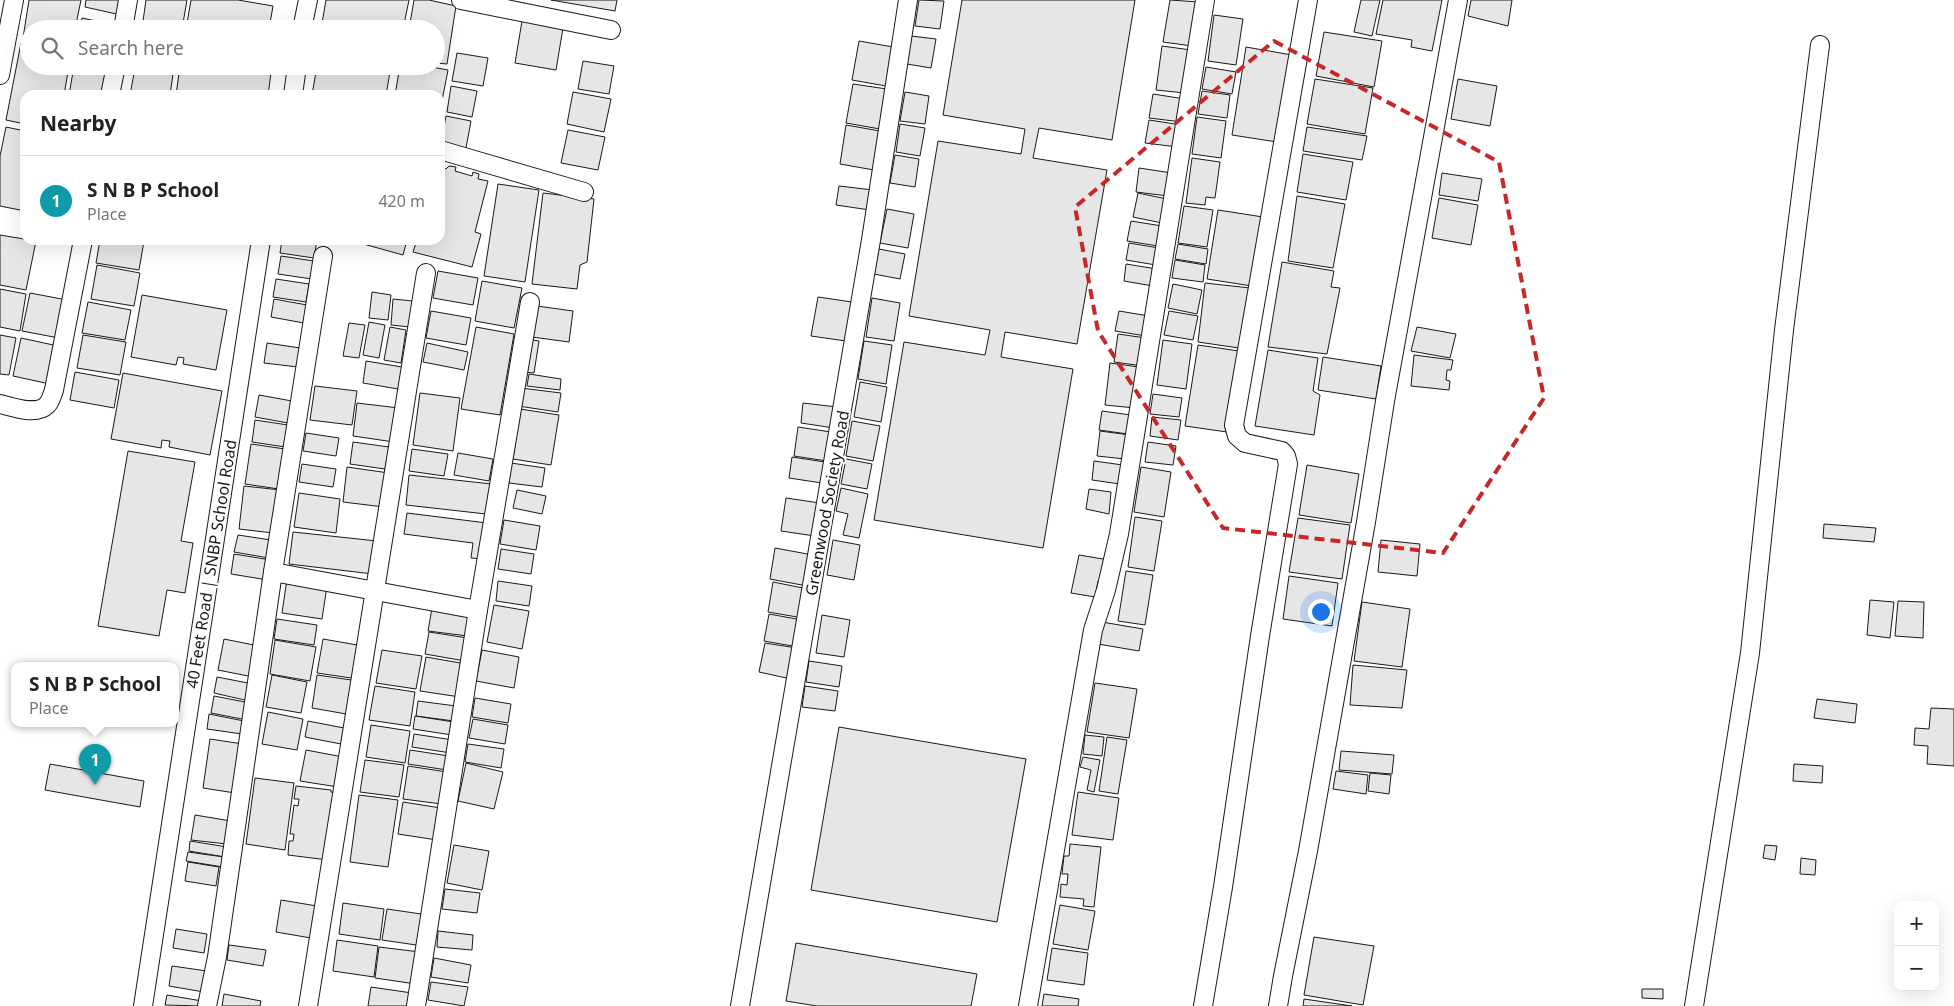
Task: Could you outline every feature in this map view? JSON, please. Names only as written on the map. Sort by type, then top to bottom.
[{"type":"street","points":[[0,75],[14,0]]},
{"type":"street","points":[[125,20],[128,0]]},
{"type":"street","points":[[304,20],[308,0]]},
{"type":"street","points":[[461,0],[611,30]]},
{"type":"street","name":"Greenwood Society Road","points":[[740,1006],[865,279],[908,0]]},
{"type":"street","points":[[1028,1006],[1093,630],[1106,590],[1118,534],[1205,0]]},
{"type":"street","points":[[1203,1006],[1224,887],[1263,617],[1288,464],[1286,456],[1282,451],[1245,443],[1237,436],[1234,424],[1308,0]]},
{"type":"street","points":[[1278,1006],[1308,851],[1366,522],[1385,401],[1458,0]]},
{"type":"street","points":[[1694,1006],[1750,653],[1784,330],[1820,45]]},
{"type":"street","points":[[111,90],[114,75]]},
{"type":"street","points":[[294,90],[296,75]]},
{"type":"street","points":[[445,151],[584,192]]},
{"type":"street","points":[[0,404],[27,410],[42,409],[49,404],[54,390],[82,245]]},
{"type":"street","name":"40 Feet Road | SNBP School Road","points":[[143,1006],[260,245]]},
{"type":"street","points":[[207,1006],[217,957],[273,572],[323,256]]},
{"type":"street","points":[[308,1006],[426,273]]},
{"type":"street","points":[[416,1006],[478,610],[530,302]]},
{"type":"street","points":[[273,572],[478,610]]},
{"type":"highlighted area","points":[[1274,41],[1499,162],[1544,398],[1443,553],[1223,528],[1098,331],[1075,207]]},
{"type":"building","points":[[29,0],[81,0],[77,20],[26,20]]},
{"type":"building","points":[[86,0],[125,0],[121,15],[85,7]]},
{"type":"building","points":[[146,0],[187,0],[184,20],[143,20]]},
{"type":"building","points":[[191,0],[238,0],[273,6],[271,20],[188,20]]},
{"type":"building","points":[[326,0],[409,0],[405,20],[323,20]]},
{"type":"building","points":[[414,0],[429,0],[456,6],[447,64],[445,64],[445,20],[411,20]]},
{"type":"building","points":[[551,0],[617,0],[615,11]]},
{"type":"building","points":[[919,0],[944,1],[940,29],[915,26]]},
{"type":"building","points":[[962,0],[1135,0],[1112,140],[1039,128],[1033,158],[1107,170],[1077,344],[1005,332],[1001,357],[1073,369],[1043,548],[874,520],[904,342],[985,355],[990,330],[909,316],[938,141],[1021,154],[1025,129],[943,115]]},
{"type":"building","points":[[1170,0],[1199,2],[1192,46],[1163,42]]},
{"type":"building","points":[[1361,0],[1380,0],[1372,36],[1354,32]]},
{"type":"building","points":[[1383,0],[1442,0],[1432,51],[1411,47],[1412,40],[1376,34]]},
{"type":"building","points":[[1471,0],[1512,0],[1508,26],[1468,16]]},
{"type":"building","points":[[1214,15],[1243,19],[1236,65],[1208,61]]},
{"type":"building","points":[[522,21],[563,28],[556,70],[515,63]]},
{"type":"building","points":[[1324,32],[1382,41],[1374,87],[1316,76]]},
{"type":"building","points":[[911,36],[936,39],[931,68],[907,64]]},
{"type":"building","points":[[859,41],[893,47],[886,86],[852,80]]},
{"type":"building","points":[[1162,46],[1191,50],[1185,93],[1156,90]]},
{"type":"building","points":[[1246,47],[1292,55],[1277,142],[1232,135]]},
{"type":"building","points":[[20,48],[20,75],[67,75],[65,90],[20,90],[20,123],[6,120]]},
{"type":"building","points":[[457,53],[488,58],[483,86],[452,81]]},
{"type":"building","points":[[583,61],[614,66],[609,94],[578,89]]},
{"type":"building","points":[[1206,67],[1236,72],[1232,94],[1202,89]]},
{"type":"building","points":[[445,69],[448,70],[444,90],[396,90],[398,75],[445,75]]},
{"type":"building","points":[[72,75],[110,75],[108,90],[70,90]]},
{"type":"building","points":[[134,75],[173,75],[171,90],[131,90]]},
{"type":"building","points":[[179,75],[271,75],[269,90],[177,90]]},
{"type":"building","points":[[315,75],[389,75],[387,90],[313,90]]},
{"type":"building","points":[[1315,79],[1373,88],[1365,134],[1307,124]]},
{"type":"building","points":[[1458,79],[1497,86],[1490,126],[1451,119]]},
{"type":"building","points":[[853,84],[887,89],[880,129],[846,123]]},
{"type":"building","points":[[451,86],[477,91],[472,117],[447,112]]},
{"type":"building","points":[[1202,91],[1230,95],[1227,118],[1198,114]]},
{"type":"building","points":[[573,92],[611,99],[604,132],[567,124]]},
{"type":"building","points":[[905,92],[929,96],[925,124],[900,121]]},
{"type":"building","points":[[1153,94],[1185,99],[1182,122],[1149,118]]},
{"type":"building","points":[[446,116],[471,121],[466,148],[445,144]]},
{"type":"building","points":[[1197,117],[1226,121],[1221,158],[1192,154]]},
{"type":"building","points":[[1149,120],[1182,125],[1178,147],[1145,143]]},
{"type":"building","points":[[900,124],[925,128],[920,156],[896,152]]},
{"type":"building","points":[[846,125],[880,131],[874,170],[840,164]]},
{"type":"building","points":[[6,127],[20,130],[20,210],[0,206],[0,156]]},
{"type":"building","points":[[1307,127],[1367,136],[1362,160],[1303,151]]},
{"type":"building","points":[[568,130],[605,137],[598,170],[561,163]]},
{"type":"building","points":[[1303,154],[1353,162],[1346,200],[1297,192]]},
{"type":"building","points":[[895,155],[919,159],[915,187],[890,183]]},
{"type":"building","points":[[1192,158],[1220,162],[1215,198],[1206,197],[1205,205],[1186,203]]},
{"type":"building","points":[[449,166],[456,167],[455,171],[472,176],[473,172],[479,174],[478,179],[488,181],[475,232],[481,234],[472,267],[413,252],[415,245],[445,245],[445,168]]},
{"type":"building","points":[[1139,168],[1172,173],[1168,196],[1136,192]]},
{"type":"building","points":[[1442,173],[1482,179],[1478,201],[1439,195]]},
{"type":"building","points":[[498,184],[539,190],[525,282],[484,276]]},
{"type":"building","points":[[839,186],[873,190],[870,210],[836,205]]},
{"type":"building","points":[[543,193],[594,199],[587,262],[580,265],[577,289],[532,284]]},
{"type":"building","points":[[1138,193],[1167,199],[1162,223],[1133,217]]},
{"type":"building","points":[[1297,196],[1345,204],[1333,268],[1288,261]]},
{"type":"building","points":[[1439,198],[1478,205],[1471,245],[1432,238]]},
{"type":"building","points":[[1184,206],[1213,210],[1207,247],[1178,243]]},
{"type":"building","points":[[887,209],[914,214],[908,248],[880,243]]},
{"type":"building","points":[[1218,210],[1263,217],[1252,286],[1207,279]]},
{"type":"building","points":[[1131,221],[1162,226],[1158,246],[1127,241]]},
{"type":"building","points":[[0,235],[20,238],[20,245],[35,245],[26,290],[0,285]]},
{"type":"building","points":[[1129,243],[1159,248],[1156,265],[1126,260]]},
{"type":"building","points":[[1178,244],[1208,249],[1206,264],[1175,259]]},
{"type":"building","points":[[99,245],[143,245],[139,270],[96,263]]},
{"type":"building","points":[[281,245],[316,245],[314,258],[280,253]]},
{"type":"building","points":[[367,245],[406,245],[403,255]]},
{"type":"building","points":[[879,249],[905,254],[900,279],[874,274]]},
{"type":"building","points":[[281,256],[314,261],[312,279],[278,274]]},
{"type":"building","points":[[1175,260],[1205,265],[1203,282],[1172,278]]},
{"type":"building","points":[[1282,262],[1334,271],[1331,287],[1340,288],[1327,354],[1268,347]]},
{"type":"building","points":[[1126,264],[1157,269],[1153,286],[1124,281]]},
{"type":"building","points":[[97,265],[140,273],[134,306],[91,299]]},
{"type":"building","points":[[438,271],[478,278],[473,305],[433,298]]},
{"type":"building","points":[[276,279],[309,284],[306,302],[273,297]]},
{"type":"building","points":[[482,281],[522,288],[514,328],[475,321]]},
{"type":"building","points":[[1205,283],[1250,288],[1239,348],[1198,342]]},
{"type":"building","points":[[1173,284],[1202,290],[1197,314],[1168,308]]},
{"type":"building","points":[[0,289],[26,294],[20,331],[0,327]]},
{"type":"building","points":[[372,292],[391,295],[388,320],[369,318]]},
{"type":"building","points":[[30,293],[67,300],[59,338],[22,331]]},
{"type":"building","points":[[142,295],[227,310],[216,370],[183,364],[184,358],[178,357],[176,365],[131,357]]},
{"type":"building","points":[[818,297],[852,302],[846,341],[811,336]]},
{"type":"building","points":[[872,298],[900,303],[894,341],[866,337]]},
{"type":"building","points":[[274,299],[307,305],[304,323],[271,317]]},
{"type":"building","points":[[393,299],[413,301],[410,327],[391,325]]},
{"type":"building","points":[[88,302],[131,310],[125,340],[82,333]]},
{"type":"building","points":[[537,306],[573,311],[569,342],[532,337]]},
{"type":"building","points":[[431,311],[471,318],[466,345],[426,338]]},
{"type":"building","points":[[1119,311],[1149,316],[1146,336],[1115,331]]},
{"type":"building","points":[[1169,311],[1198,316],[1193,340],[1164,335]]},
{"type":"building","points":[[369,322],[385,325],[379,358],[363,355]]},
{"type":"building","points":[[349,323],[365,325],[359,358],[343,356]]},
{"type":"building","points":[[390,327],[406,330],[401,363],[384,360]]},
{"type":"building","points":[[476,327],[514,334],[500,415],[461,409]]},
{"type":"building","points":[[1417,327],[1456,334],[1450,358],[1411,351]]},
{"type":"building","points":[[1118,334],[1146,338],[1143,366],[1114,362]]},
{"type":"building","points":[[0,335],[16,338],[9,375],[0,374]]},
{"type":"building","points":[[83,335],[126,342],[120,375],[77,368]]},
{"type":"building","points":[[21,338],[58,346],[50,384],[13,376]]},
{"type":"building","points":[[527,339],[539,341],[534,373],[522,372]]},
{"type":"building","points":[[1163,340],[1192,344],[1186,389],[1157,385]]},
{"type":"building","points":[[864,341],[892,345],[886,384],[858,379]]},
{"type":"building","points":[[267,343],[300,348],[298,367],[264,363]]},
{"type":"building","points":[[427,343],[468,352],[464,370],[423,362]]},
{"type":"building","points":[[1198,345],[1239,351],[1227,432],[1185,426]]},
{"type":"building","points":[[1268,350],[1318,358],[1313,391],[1320,395],[1314,435],[1255,426]]},
{"type":"building","points":[[1414,355],[1453,360],[1451,370],[1447,370],[1446,380],[1450,381],[1449,390],[1411,386]]},
{"type":"building","points":[[1323,357],[1381,366],[1376,399],[1318,390]]},
{"type":"building","points":[[366,361],[402,367],[398,389],[363,383]]},
{"type":"building","points":[[1110,363],[1139,367],[1135,408],[1105,405]]},
{"type":"building","points":[[75,372],[119,380],[114,408],[70,400]]},
{"type":"building","points":[[123,373],[222,391],[210,455],[169,447],[170,441],[162,440],[161,448],[111,439]]},
{"type":"building","points":[[529,374],[561,379],[560,390],[527,386]]},
{"type":"building","points":[[860,382],[887,387],[881,422],[854,417]]},
{"type":"building","points":[[315,386],[357,391],[352,425],[310,420]]},
{"type":"building","points":[[521,388],[561,393],[558,412],[518,406]]},
{"type":"building","points":[[420,393],[460,398],[453,451],[413,445]]},
{"type":"building","points":[[1153,394],[1182,398],[1179,417],[1150,414]]},
{"type":"building","points":[[259,395],[292,401],[288,423],[255,417]]},
{"type":"building","points":[[357,403],[399,408],[394,442],[353,436]]},
{"type":"building","points":[[803,403],[837,407],[834,428],[801,423]]},
{"type":"building","points":[[520,409],[559,415],[551,465],[513,459]]},
{"type":"building","points":[[1102,411],[1131,415],[1128,434],[1099,430]]},
{"type":"building","points":[[1152,417],[1181,420],[1178,440],[1150,436]]},
{"type":"building","points":[[255,420],[288,425],[285,447],[252,442]]},
{"type":"building","points":[[852,421],[880,426],[873,461],[846,456]]},
{"type":"building","points":[[798,427],[831,432],[827,461],[794,456]]},
{"type":"building","points":[[1100,431],[1130,435],[1125,459],[1097,456]]},
{"type":"building","points":[[306,433],[339,438],[336,456],[303,451]]},
{"type":"building","points":[[353,442],[389,447],[385,469],[350,464]]},
{"type":"building","points":[[1148,442],[1176,446],[1173,465],[1145,462]]},
{"type":"building","points":[[251,444],[285,449],[279,489],[245,484]]},
{"type":"building","points":[[412,449],[448,454],[444,476],[409,471]]},
{"type":"building","points":[[128,451],[195,462],[181,541],[193,543],[185,593],[167,590],[159,636],[98,626]]},
{"type":"building","points":[[458,453],[493,459],[489,481],[454,475]]},
{"type":"building","points":[[792,457],[825,462],[822,483],[789,478]]},
{"type":"building","points":[[846,459],[872,464],[867,489],[841,484]]},
{"type":"building","points":[[1094,461],[1123,465],[1120,484],[1092,480]]},
{"type":"building","points":[[511,463],[545,468],[542,487],[509,483]]},
{"type":"building","points":[[302,464],[336,469],[333,487],[299,482]]},
{"type":"building","points":[[1307,465],[1359,474],[1351,523],[1299,515]]},
{"type":"building","points":[[347,467],[389,473],[384,507],[343,502]]},
{"type":"building","points":[[1141,467],[1171,472],[1164,517],[1134,512]]},
{"type":"building","points":[[409,475],[492,484],[486,514],[406,505]]},
{"type":"building","points":[[244,486],[281,490],[273,533],[239,529]]},
{"type":"building","points":[[841,488],[868,494],[859,538],[843,535],[848,514],[836,511]]},
{"type":"building","points":[[1089,489],[1111,492],[1109,514],[1086,509]]},
{"type":"building","points":[[517,490],[546,496],[542,514],[513,508]]},
{"type":"building","points":[[299,493],[340,499],[336,533],[294,527]]},
{"type":"building","points":[[786,498],[820,503],[815,536],[781,531]]},
{"type":"building","points":[[407,513],[487,523],[483,559],[471,558],[473,543],[404,534]]},
{"type":"building","points":[[1135,517],[1162,521],[1154,571],[1128,567]]},
{"type":"building","points":[[1298,518],[1350,525],[1342,579],[1289,572]]},
{"type":"building","points":[[504,520],[540,526],[536,550],[500,544]]},
{"type":"building","points":[[1824,524],[1876,528],[1874,542],[1823,538]]},
{"type":"building","points":[[293,532],[377,541],[373,574],[289,564]]},
{"type":"building","points":[[238,535],[271,540],[269,558],[234,552]]},
{"type":"building","points":[[833,540],[860,545],[854,580],[827,575]]},
{"type":"building","points":[[1381,540],[1420,544],[1417,576],[1378,572]]},
{"type":"building","points":[[775,548],[813,555],[807,586],[770,579]]},
{"type":"building","points":[[501,549],[534,554],[531,574],[498,569]]},
{"type":"building","points":[[234,554],[271,560],[268,580],[231,574]]},
{"type":"building","points":[[1079,555],[1109,560],[1104,582],[1098,581],[1095,597],[1071,593]]},
{"type":"building","points":[[1126,571],[1153,575],[1145,625],[1118,621]]},
{"type":"building","points":[[1289,576],[1338,583],[1332,626],[1283,619]]},
{"type":"building","points":[[287,579],[327,586],[322,619],[282,613]]},
{"type":"building","points":[[498,581],[532,586],[529,606],[496,601]]},
{"type":"building","points":[[773,582],[808,589],[803,618],[768,612]]},
{"type":"building","points":[[1870,600],[1894,602],[1890,638],[1867,635]]},
{"type":"building","points":[[1898,601],[1924,602],[1923,638],[1895,636]]},
{"type":"building","points":[[1362,602],[1410,609],[1402,667],[1354,661]]},
{"type":"building","points":[[494,605],[529,611],[522,649],[487,642]]},
{"type":"building","points":[[432,608],[471,614],[468,636],[428,631]]},
{"type":"building","points":[[769,614],[802,620],[798,647],[764,641]]},
{"type":"building","points":[[822,615],[850,620],[844,657],[816,653]]},
{"type":"building","points":[[277,619],[317,625],[314,645],[274,639]]},
{"type":"building","points":[[1102,622],[1143,629],[1139,651],[1098,644]]},
{"type":"building","points":[[429,632],[468,638],[465,661],[425,654]]},
{"type":"building","points":[[224,639],[259,646],[253,677],[218,670]]},
{"type":"building","points":[[323,639],[363,646],[358,679],[317,673]]},
{"type":"building","points":[[275,640],[316,647],[310,681],[270,674]]},
{"type":"building","points":[[765,643],[797,648],[791,679],[759,672]]},
{"type":"building","points":[[382,650],[422,656],[416,689],[376,683]]},
{"type":"building","points":[[482,650],[519,657],[514,688],[476,681]]},
{"type":"building","points":[[426,657],[466,664],[460,697],[420,691]]},
{"type":"building","points":[[809,661],[842,666],[839,687],[806,682]]},
{"type":"building","points":[[1353,665],[1407,670],[1402,708],[1350,705]]},
{"type":"building","points":[[272,675],[307,682],[301,713],[266,707]]},
{"type":"building","points":[[317,675],[358,681],[352,715],[312,708]]},
{"type":"building","points":[[217,677],[253,684],[249,701],[214,693]]},
{"type":"building","points":[[1095,683],[1137,689],[1129,738],[1087,732]]},
{"type":"building","points":[[375,686],[415,692],[410,726],[369,720]]},
{"type":"building","points":[[805,686],[838,691],[835,711],[802,707]]},
{"type":"building","points":[[214,696],[250,703],[247,720],[211,713]]},
{"type":"building","points":[[475,698],[511,704],[508,723],[472,717]]},
{"type":"building","points":[[1817,699],[1857,704],[1855,723],[1814,718]]},
{"type":"building","points":[[418,701],[456,706],[454,721],[416,716]]},
{"type":"building","points":[[1931,708],[1954,709],[1954,766],[1927,764],[1928,746],[1914,745],[1915,728],[1929,729]]},
{"type":"building","points":[[268,712],[303,719],[297,750],[262,744]]},
{"type":"building","points":[[209,714],[244,721],[242,734],[207,729]]},
{"type":"building","points":[[415,716],[454,722],[452,735],[413,729]]},
{"type":"building","points":[[473,719],[508,725],[505,744],[469,738]]},
{"type":"building","points":[[308,721],[344,728],[341,744],[305,737]]},
{"type":"building","points":[[371,725],[410,731],[405,763],[366,757]]},
{"type":"building","points":[[839,727],[1026,759],[997,922],[811,890]]},
{"type":"building","points":[[414,734],[453,740],[451,753],[412,747]]},
{"type":"building","points":[[1085,735],[1104,737],[1102,756],[1083,754]]},
{"type":"building","points":[[1107,737],[1127,740],[1118,794],[1099,791]]},
{"type":"building","points":[[210,739],[243,744],[235,793],[203,788]]},
{"type":"building","points":[[468,744],[504,749],[501,768],[465,762]]},
{"type":"building","points":[[306,750],[343,757],[338,787],[300,781]]},
{"type":"building","points":[[410,750],[449,756],[447,770],[408,764]]},
{"type":"building","points":[[1341,751],[1394,755],[1392,774],[1339,770]]},
{"type":"building","points":[[1083,757],[1100,760],[1094,792],[1087,790],[1091,770],[1080,767]]},
{"type":"building","points":[[365,760],[404,765],[399,797],[360,792]]},
{"type":"building","points":[[466,763],[503,772],[494,809],[458,801]]},
{"type":"building","points":[[50,764],[144,781],[140,807],[45,790]]},
{"type":"building","points":[[1794,764],[1823,766],[1822,783],[1793,781]]},
{"type":"building","points":[[408,766],[447,772],[442,804],[403,799]]},
{"type":"building","points":[[1336,771],[1368,775],[1366,794],[1333,789]]},
{"type":"building","points":[[1370,773],[1391,775],[1389,794],[1368,791]]},
{"type":"building","points":[[255,778],[294,783],[285,850],[246,844]]},
{"type":"building","points":[[296,786],[331,790],[331,792],[337,793],[328,860],[288,855],[289,841],[293,841],[294,834],[290,834],[294,805],[298,806],[299,799],[294,799]]},
{"type":"building","points":[[1078,792],[1119,798],[1113,840],[1072,835]]},
{"type":"building","points":[[359,795],[398,800],[388,867],[350,862]]},
{"type":"building","points":[[403,802],[441,808],[437,840],[398,834]]},
{"type":"building","points":[[195,815],[231,821],[227,844],[191,840]]},
{"type":"building","points":[[190,841],[227,847],[225,857],[189,851]]},
{"type":"building","points":[[1070,844],[1101,847],[1094,907],[1083,906],[1084,899],[1060,897],[1061,884],[1067,885],[1068,874],[1062,874],[1064,856],[1069,856]]},
{"type":"building","points":[[454,845],[489,851],[482,890],[447,883]]},
{"type":"building","points":[[1765,845],[1777,846],[1775,860],[1763,858]]},
{"type":"building","points":[[188,852],[224,857],[223,867],[186,861]]},
{"type":"building","points":[[1801,858],[1816,860],[1815,875],[1800,874]]},
{"type":"building","points":[[188,862],[219,867],[216,886],[185,881]]},
{"type":"building","points":[[445,889],[480,893],[477,913],[442,909]]},
{"type":"building","points":[[281,900],[317,906],[311,938],[276,932]]},
{"type":"building","points":[[343,903],[384,909],[380,940],[339,934]]},
{"type":"building","points":[[1060,905],[1095,911],[1088,950],[1053,944]]},
{"type":"building","points":[[387,909],[428,915],[423,946],[382,940]]},
{"type":"building","points":[[176,929],[207,934],[204,953],[173,948]]},
{"type":"building","points":[[438,931],[473,935],[472,950],[437,947]]},
{"type":"building","points":[[1314,937],[1374,946],[1363,1005],[1304,995]]},
{"type":"building","points":[[337,940],[378,946],[374,977],[333,971]]},
{"type":"building","points":[[796,943],[977,974],[971,1006],[817,1006],[786,1001]]},
{"type":"building","points":[[229,945],[266,950],[263,966],[227,960]]},
{"type":"building","points":[[379,947],[420,952],[416,984],[375,978]]},
{"type":"building","points":[[1052,948],[1088,953],[1084,985],[1047,980]]},
{"type":"building","points":[[434,958],[471,965],[468,983],[431,977]]},
{"type":"building","points":[[172,966],[207,971],[204,992],[169,986]]},
{"type":"building","points":[[431,982],[468,987],[464,1006],[428,1000]]},
{"type":"building","points":[[371,987],[412,993],[410,1006],[368,1006]]},
{"type":"building","points":[[1642,989],[1663,989],[1663,999],[1642,998]]},
{"type":"building","points":[[224,994],[261,1001],[260,1006],[222,1006]]},
{"type":"building","points":[[1044,994],[1079,999],[1078,1006],[1042,1006]]},
{"type":"building","points":[[167,995],[202,1001],[201,1006],[165,1005]]},
{"type":"building","points":[[1304,999],[1352,1006],[1303,1006]]},
{"type":"place","name":"S N B P School","points":[[95,785]]}]
